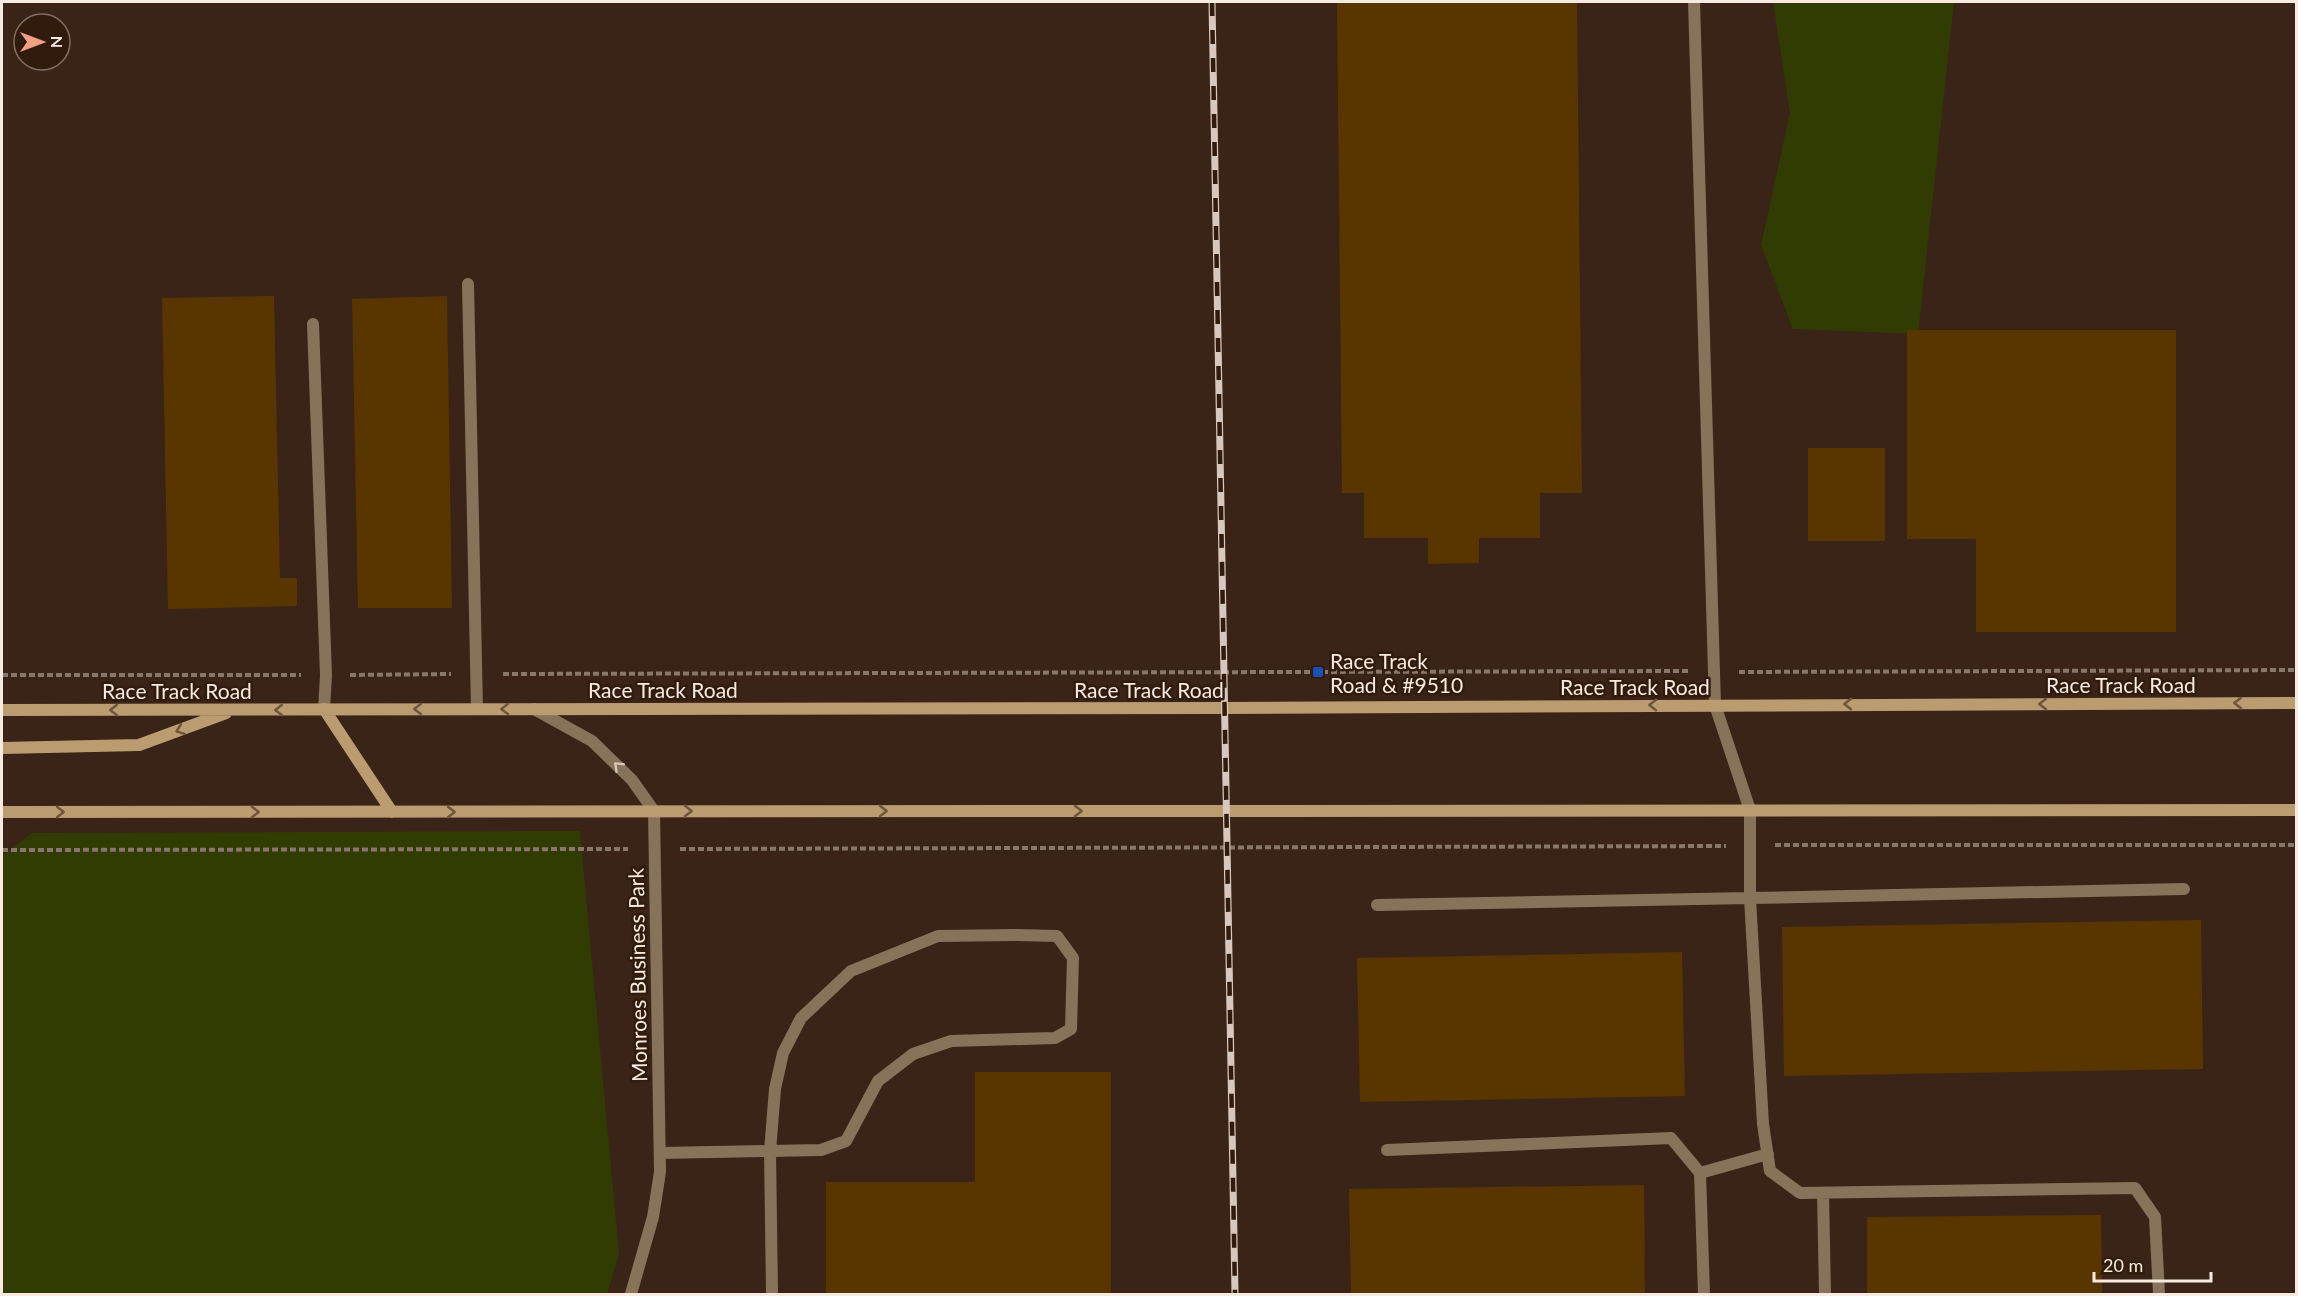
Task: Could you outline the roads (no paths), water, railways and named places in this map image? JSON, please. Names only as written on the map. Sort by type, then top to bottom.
[{"type":"main road","name":"Race Track Road","points":[[2,710],[2296,703]]},
{"type":"main road","points":[[324,709],[392,812]]},
{"type":"main road","points":[[2,748],[139,745],[235,710]]},
{"type":"main road","points":[[2,813],[2296,810]]},
{"type":"street","points":[[1694,2],[1715,705],[1750,810],[1750,898],[1763,1124],[1770,1171],[1800,1193],[2135,1188],[2155,1217],[2159,1294]]},
{"type":"street","points":[[468,284],[477,709]]},
{"type":"street","points":[[313,324],[326,675],[324,709]]},
{"type":"street","points":[[534,709],[592,741],[632,780],[654,811]]},
{"type":"street","name":"Monroes Business Park","points":[[631,1294],[653,1217],[660,1172],[654,811]]},
{"type":"street","points":[[1377,905],[2184,889]]},
{"type":"street","points":[[660,1153],[770,1151],[821,1150],[846,1140],[878,1082],[913,1054],[951,1041],[1055,1038],[1071,1029],[1073,958],[1057,936],[938,936],[851,971],[801,1018],[783,1053],[776,1089],[770,1151],[772,1294]]},
{"type":"street","points":[[1387,1150],[1671,1138],[1700,1173],[1704,1294]]},
{"type":"street","points":[[1700,1173],[1768,1154]]},
{"type":"street","points":[[1823,1193],[1825,1294]]},
{"type":"railway","points":[[1212,2],[1235,1294]]},
{"type":"place","name":"Race Track Road & #9510","points":[[1318,672]]}]
